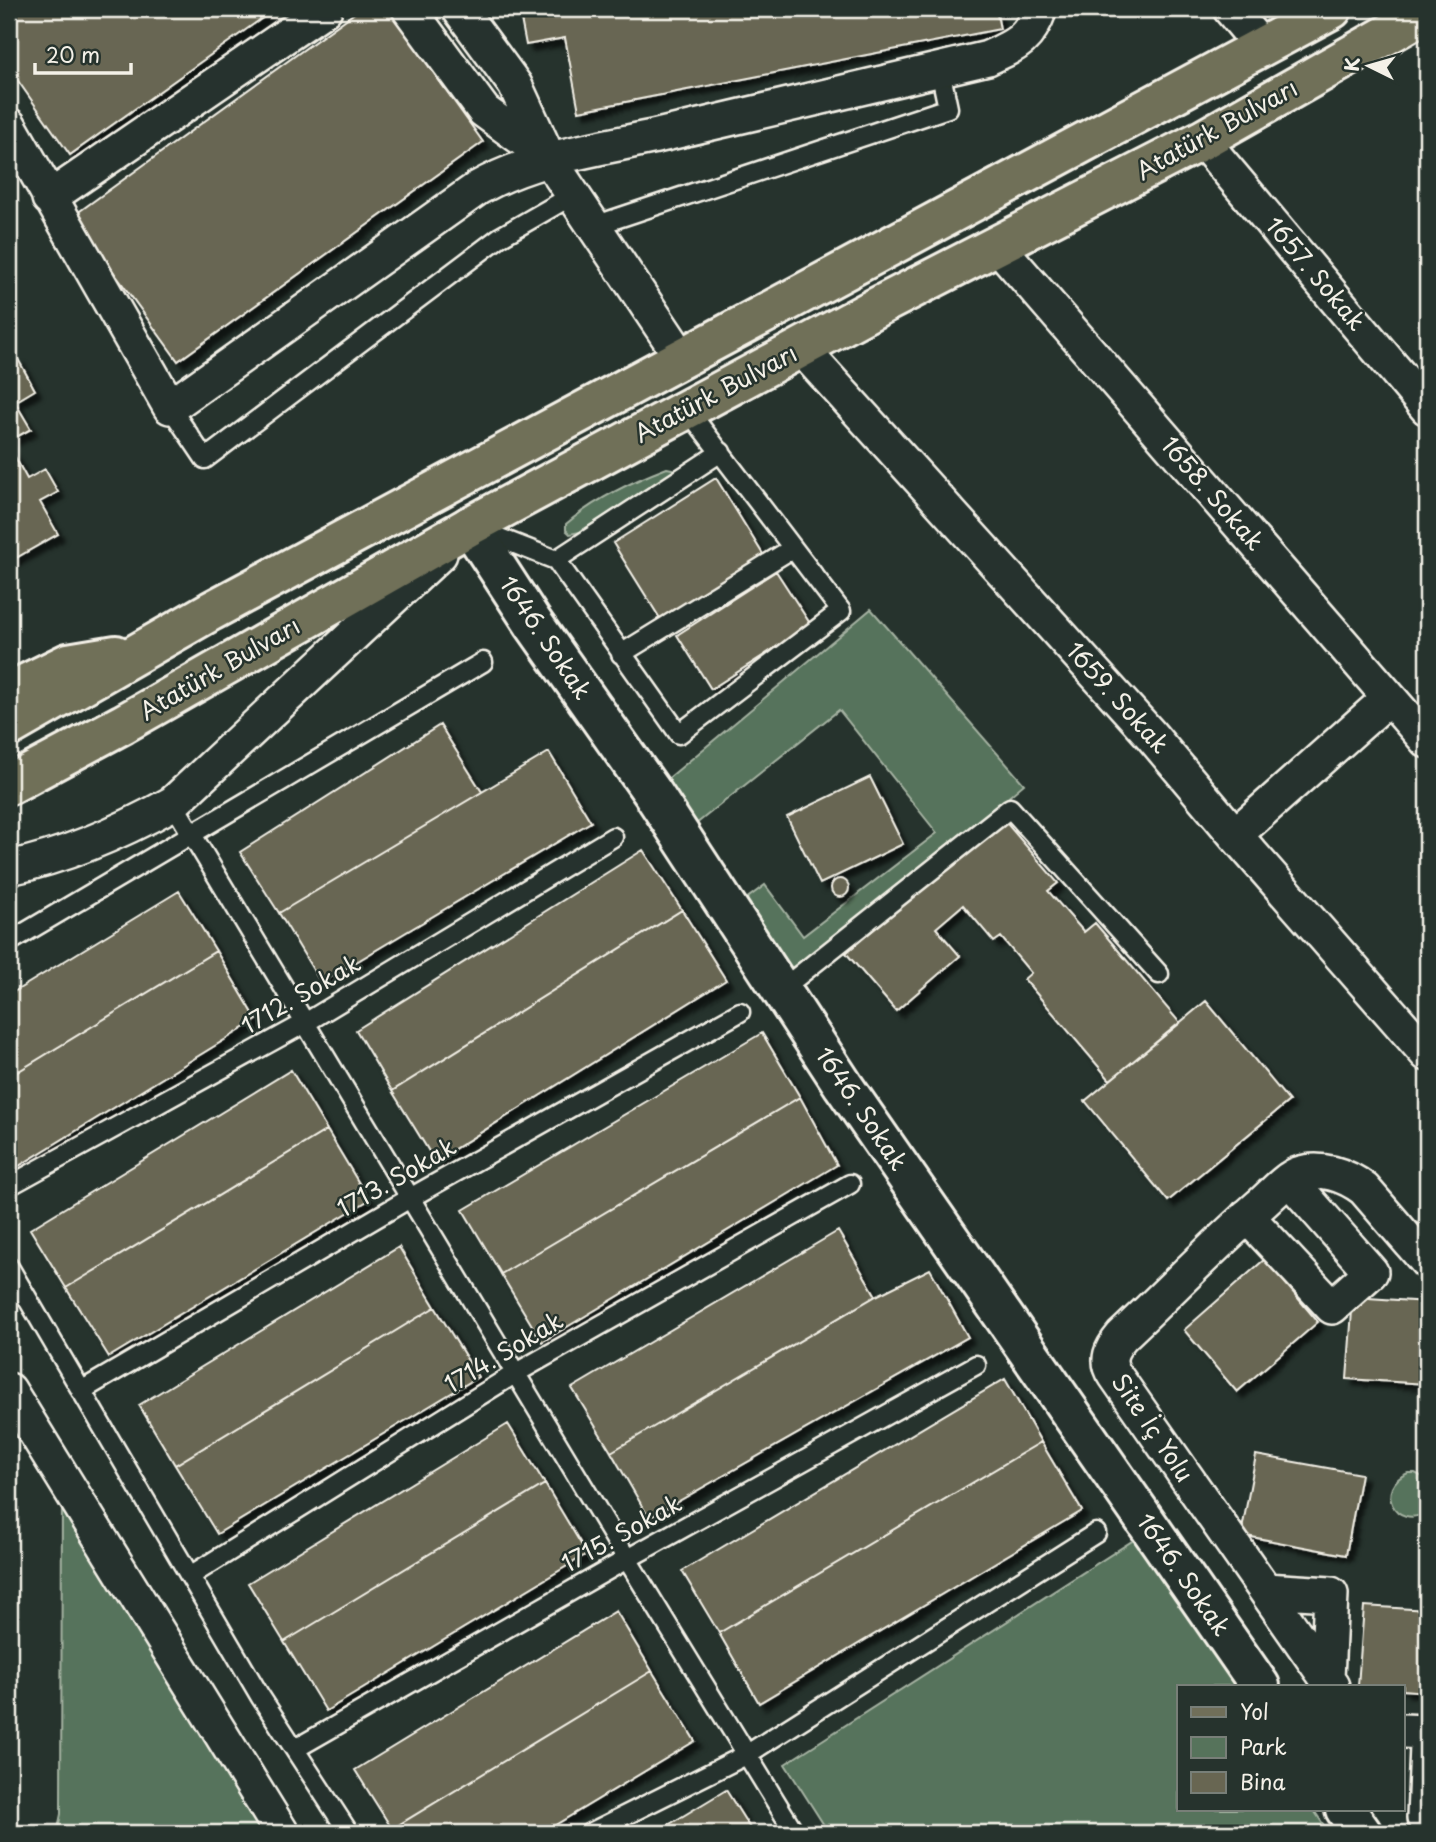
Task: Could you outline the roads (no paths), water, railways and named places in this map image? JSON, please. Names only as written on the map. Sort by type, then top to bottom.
[{"type":"main road","name":"Atatürk Bulvarı","points":[[9,727],[235,598],[1332,9]]},
{"type":"main road","name":"Atatürk Bulvarı","points":[[9,785],[123,724],[470,526],[687,409],[1423,23]]},
{"type":"main road","points":[[9,692],[68,663],[139,652]]},
{"type":"street","points":[[49,198],[325,9]]},
{"type":"street","points":[[409,9],[484,111],[549,159]]},
{"type":"street","points":[[459,9],[514,85],[549,159],[682,358]]},
{"type":"street","points":[[9,125],[170,407],[478,188],[500,176],[549,159],[988,58],[1019,43],[1028,34],[1040,9]]},
{"type":"street","points":[[1230,9],[1261,46]]},
{"type":"street","name":"1657. Sokak","points":[[1202,140],[1427,408]]},
{"type":"street","name":"1658. Sokak","points":[[998,246],[1427,741]]},
{"type":"street","name":"1659. Sokak","points":[[801,348],[1150,734],[1427,1054]]},
{"type":"street","points":[[9,868],[103,839],[173,803],[470,526]]},
{"type":"street","name":"1646. Sokak","points":[[470,526],[533,623],[652,792],[887,1149],[1259,1685]]},
{"type":"street","points":[[1235,835],[1389,698]]},
{"type":"street","points":[[1247,1216],[1332,1307],[1371,1272],[1417,1251],[1354,1181],[1340,1175],[1311,1172],[1289,1179],[1371,1272]]},
{"type":"street","name":"Site İç Yolu","points":[[1289,1179],[1122,1336],[1112,1349],[1109,1362],[1115,1375],[1330,1682]]},
{"type":"street","points":[[9,1390],[282,1833]]},
{"type":"street","name":"Site İç Yolu","points":[[1265,1590],[1331,1594],[1330,1682]]},
{"type":"street","points":[[1404,1731],[1427,1732]]},
{"type":"street","points":[[1426,1820],[1427,1746]]},
{"type":"street","points":[[1404,1788],[1426,1820]]},
{"type":"street","points":[[1346,1811],[1362,1833]]},
{"type":"lane","points":[[594,226],[948,108],[940,70]]},
{"type":"lane","points":[[170,407],[205,458],[500,237],[573,195]]},
{"type":"lane","points":[[470,526],[556,560],[679,734],[841,611],[687,409]]},
{"type":"lane","points":[[556,560],[721,452]]},
{"type":"lane","points":[[621,654],[793,548]]},
{"type":"lane","points":[[9,942],[483,662]]},
{"type":"lane","points":[[173,803],[627,1559],[795,1833]]},
{"type":"lane","points":[[782,989],[1010,808],[1160,974]]},
{"type":"lane","name":"1712. Sokak","points":[[9,1186],[305,1023],[613,837]]},
{"type":"lane","name":"1713. Sokak","points":[[80,1391],[410,1198],[740,1012]]},
{"type":"lane","name":"1714. Sokak","points":[[190,1576],[516,1373],[850,1184]]},
{"type":"lane","points":[[9,1267],[260,1696],[349,1833]]},
{"type":"lane","name":"1715. Sokak","points":[[295,1749],[627,1559],[976,1366]]},
{"type":"lane","points":[[590,1833],[746,1755],[1096,1533]]}]
